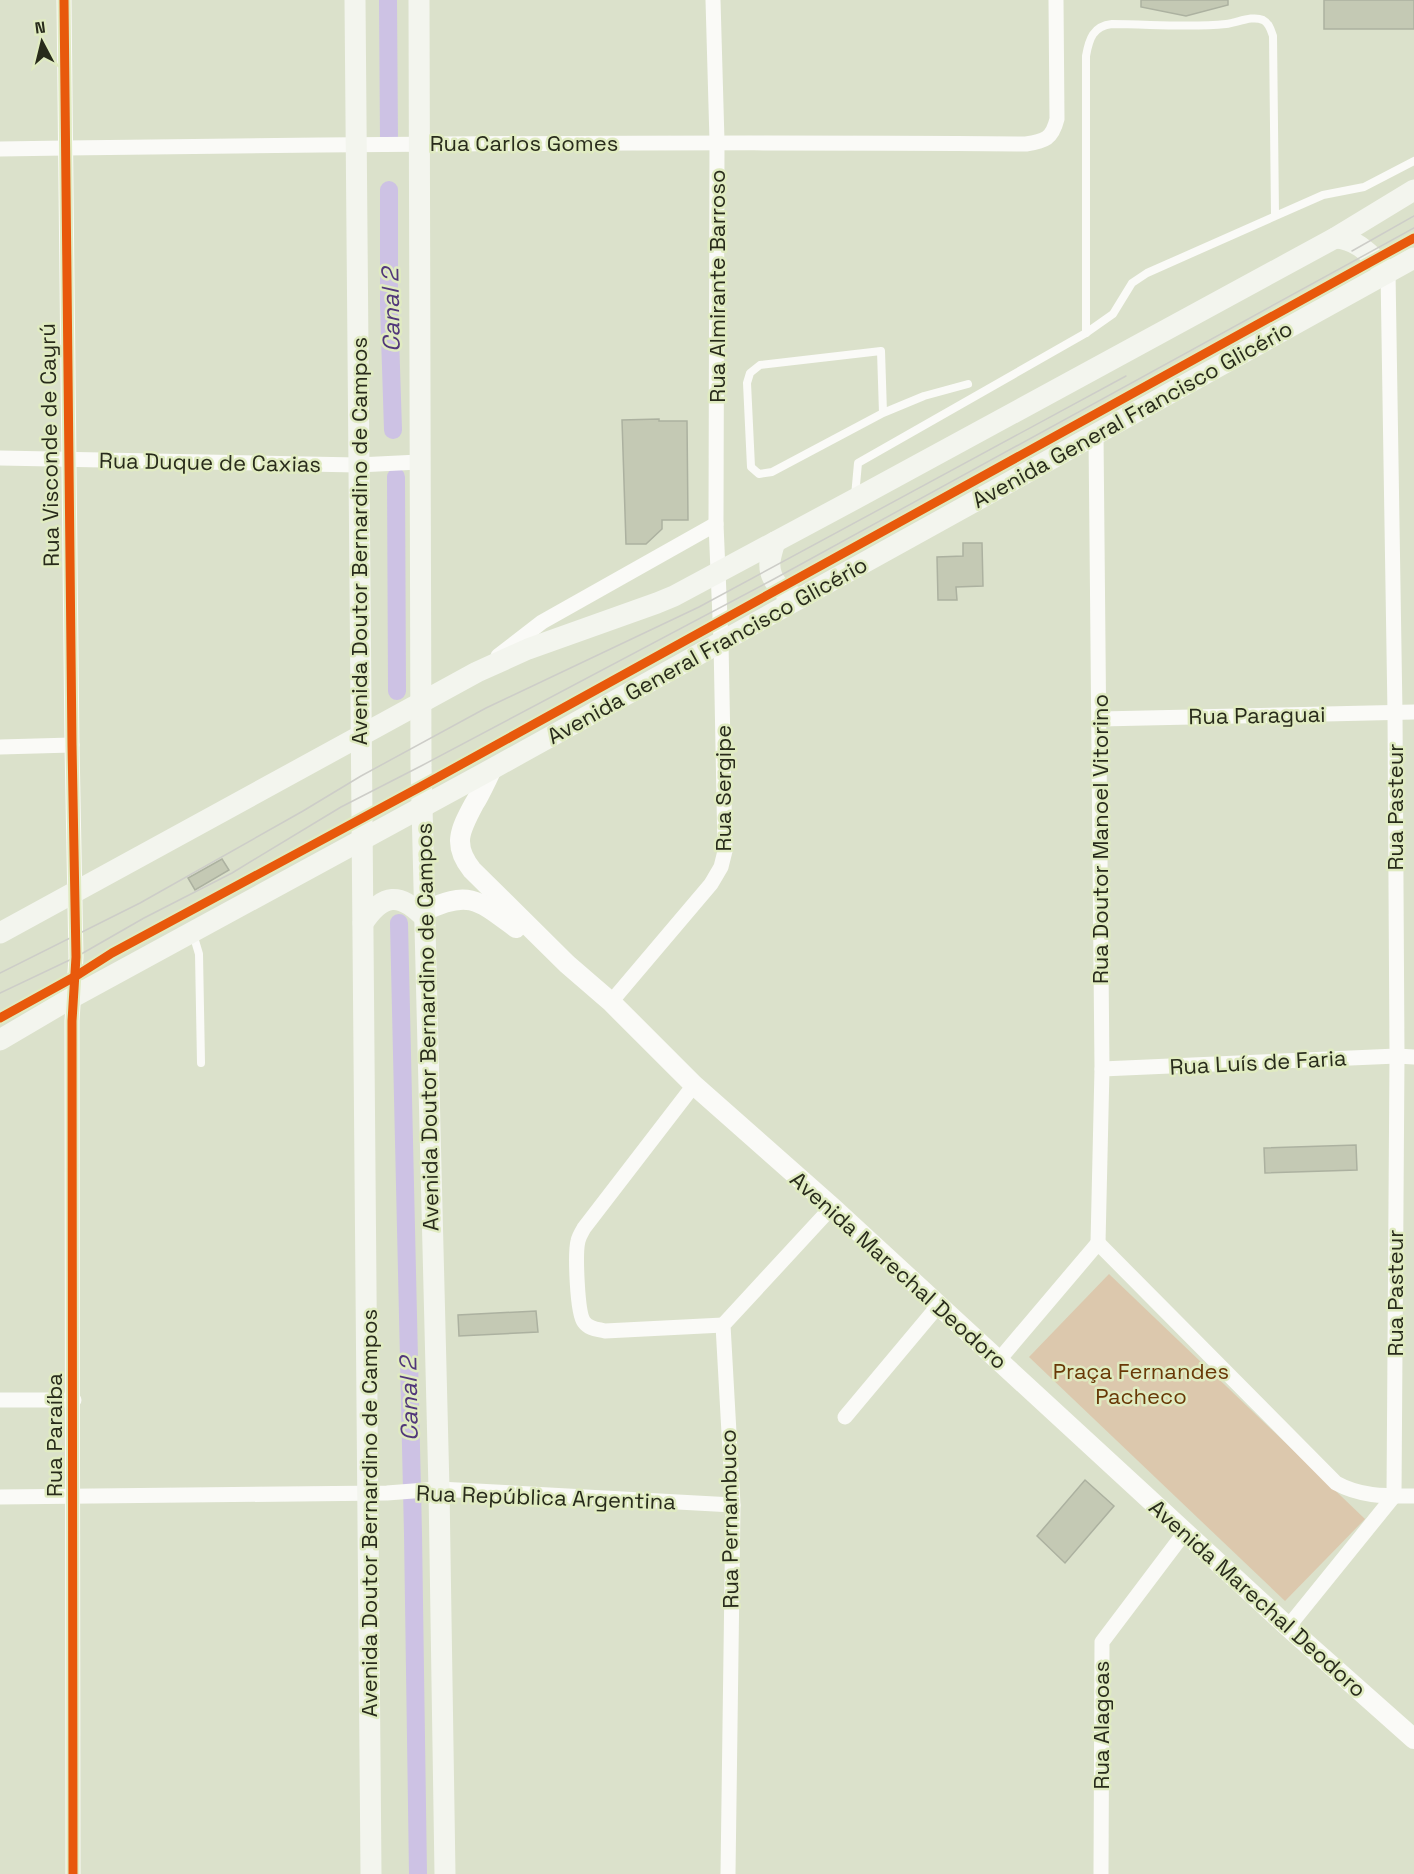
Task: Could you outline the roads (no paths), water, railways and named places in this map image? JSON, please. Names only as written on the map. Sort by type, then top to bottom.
[{"type":"main road","name":"Avenida Doutor Bernardino de Campos","points":[[355,0],[363,923],[378,1493],[371,1874]]},
{"type":"main road","name":"Avenida Doutor Bernardino de Campos","points":[[419,0],[421,704],[425,915],[429,1490],[445,1874]]},
{"type":"main road","points":[[0,933],[477,672],[528,649],[657,603],[718,572],[855,500],[1335,238],[1414,190]]},
{"type":"main road","points":[[1335,238],[1352,240],[1388,272]]},
{"type":"main road","name":"Avenida General Francisco Glicério","points":[[0,1040],[73,997],[492,770],[1414,258]]},
{"type":"main road","points":[[775,542],[770,561],[774,579],[783,592],[801,598]]},
{"type":"main road","points":[[363,923],[377,905],[386,901],[395,900],[425,915]]},
{"type":"street","name":"Rua Visconde de Cayrú","points":[[64,0],[75,890]]},
{"type":"street","name":"Rua Almirante Barroso","points":[[713,0],[717,141],[716,524],[718,572]]},
{"type":"street","name":"Rua Carlos Gomes","points":[[0,149],[717,141],[1026,144],[1048,139],[1055,130],[1057,119],[1056,0]]},
{"type":"street","name":"Rua Pasteur","points":[[1388,272],[1395,713],[1397,1056],[1394,1496]]},
{"type":"street","name":"Rua Doutor Manoel Vitorino","points":[[1096,434],[1102,1069],[1098,1243]]},
{"type":"street","name":"Rua Duque de Caxias","points":[[0,458],[358,465],[420,462]]},
{"type":"street","points":[[477,672],[542,622],[716,524]]},
{"type":"street","name":"Rua Sergipe","points":[[611,1002],[711,884],[723,860],[725,851],[718,572]]},
{"type":"street","name":"Rua Paraguai","points":[[1100,719],[1414,712]]},
{"type":"street","points":[[0,747],[72,745]]},
{"type":"street","name":"Avenida Marechal Deodoro","points":[[492,770],[461,831],[460,845],[464,859],[472,870],[567,964],[611,1002],[694,1085],[832,1207],[1288,1627],[1414,1739]]},
{"type":"street","name":"Rua Paraíba","points":[[73,1874],[75,890]]},
{"type":"street","points":[[425,915],[452,900],[472,900],[489,908],[567,964]]},
{"type":"street","name":"Rua Luís de Faria","points":[[1102,1069],[1414,1056]]},
{"type":"street","points":[[694,1085],[578,1239],[579,1308],[583,1321],[590,1328],[605,1330],[723,1325],[832,1207]]},
{"type":"street","points":[[998,1361],[1098,1243],[1336,1483],[1348,1490],[1363,1494],[1414,1496]]},
{"type":"street","points":[[845,1417],[938,1306]]},
{"type":"street","name":"Rua Pernambuco","points":[[723,1325],[733,1505],[728,1874]]},
{"type":"street","points":[[0,1400],[74,1400]]},
{"type":"street","name":"Rua República Argentina","points":[[0,1497],[378,1493],[429,1490],[733,1505]]},
{"type":"street","points":[[1288,1627],[1394,1496]]},
{"type":"street","name":"Rua Alagoas","points":[[1101,1874],[1102,1642],[1185,1532]]},
{"type":"lane","points":[[1086,333],[1086,56],[1089,40],[1103,25],[1227,24],[1253,19],[1262,20],[1269,25],[1273,36],[1275,215]]},
{"type":"lane","points":[[855,500],[858,463],[1086,333],[1113,314],[1132,283],[1147,273],[1275,215],[1323,195],[1364,186],[1414,161]]},
{"type":"lane","points":[[883,413],[881,351],[760,364],[750,373],[747,383],[751,466],[759,474],[771,472],[883,413],[924,396],[968,384]]},
{"type":"lane","points":[[192,932],[199,954],[201,1062]]},
{"type":"waterway","name":"Canal 2","points":[[388,0],[389,141]]},
{"type":"waterway","name":"Canal 2","points":[[389,190],[389,305],[393,430]]},
{"type":"waterway","name":"Canal 2","points":[[396,477],[397,691]]},
{"type":"waterway","name":"Canal 2","points":[[399,923],[418,1874]]},
{"type":"tram line","points":[[1352,251],[1414,216]]},
{"type":"tram line","points":[[0,993],[76,957],[144,918],[232,873],[341,807],[774,579],[1414,228]]},
{"type":"tram line","points":[[0,973],[140,903],[361,776],[486,708],[699,607],[1126,376]]},
{"type":"park label","name":"Praça Fernandes Pacheco","points":[[1141,1384]]}]
